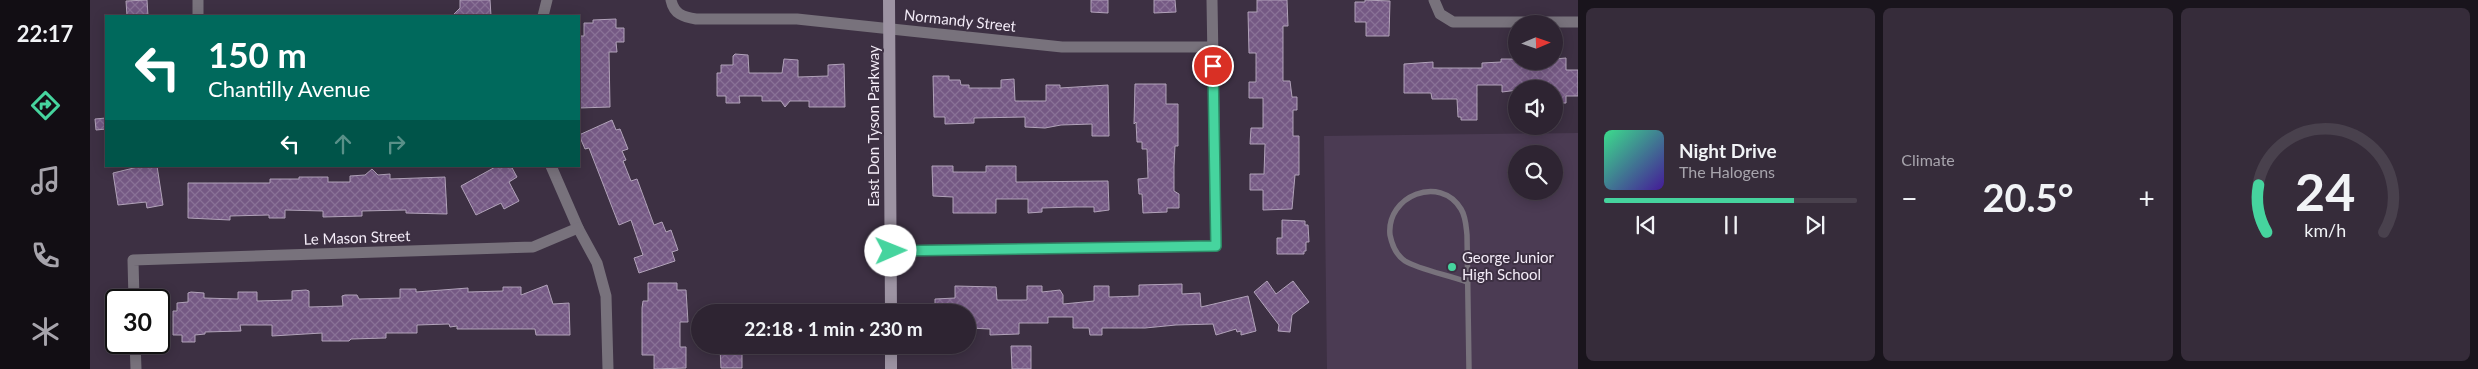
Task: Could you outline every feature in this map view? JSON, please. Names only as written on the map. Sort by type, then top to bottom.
[{"type":"main road","name":"East Don Tyson Parkway","points":[[889,0],[891,304]]},
{"type":"main road","points":[[890,369],[891,354]]},
{"type":"street","points":[[198,0],[198,15]]},
{"type":"street","points":[[543,15],[547,0]]},
{"type":"street","name":"Normandy Street","points":[[671,0],[677,13],[696,19],[797,19],[1062,46],[1213,46]]},
{"type":"street","points":[[891,251],[1216,246],[1212,0]]},
{"type":"street","points":[[1434,0],[1440,14],[1453,22],[1578,22]]},
{"type":"street","points":[[551,167],[578,228],[597,263],[606,296],[608,369]]},
{"type":"street","name":"Le Mason Street","points":[[134,289],[133,260],[533,248],[578,228]]},
{"type":"street","points":[[135,354],[136,369]]},
{"type":"lane","points":[[1467,282],[1447,274],[1417,266],[1396,253],[1391,241],[1391,221],[1396,210],[1406,198],[1416,193],[1435,192],[1452,199],[1460,208],[1465,218],[1467,235],[1469,369]]},
{"type":"shaded area","name":"George Junior High School","points":[[1563,133],[1578,133],[1578,369],[1327,369],[1324,136],[1563,135]]},
{"type":"building","points":[[147,0],[148,15],[127,15],[126,1]]},
{"type":"building","points":[[460,0],[490,0],[491,15],[453,15],[460,8]]},
{"type":"building","points":[[1091,0],[1108,0],[1108,13],[1091,12]]},
{"type":"building","points":[[1154,0],[1175,0],[1176,12],[1154,13]]},
{"type":"building","points":[[1257,0],[1287,0],[1288,26],[1283,26],[1283,81],[1290,81],[1292,97],[1297,97],[1297,110],[1293,110],[1293,136],[1299,136],[1299,175],[1295,175],[1292,209],[1263,210],[1263,190],[1250,190],[1250,174],[1264,174],[1265,144],[1250,144],[1251,128],[1263,128],[1263,98],[1249,98],[1249,82],[1256,82],[1256,53],[1249,53],[1248,12],[1257,12]]},
{"type":"building","points":[[1365,0],[1390,1],[1389,36],[1366,36],[1366,22],[1355,22],[1355,2],[1365,2]]},
{"type":"building","points":[[616,19],[616,28],[624,28],[624,42],[616,42],[617,52],[609,52],[610,107],[580,108],[580,36],[584,36],[584,23],[593,23],[593,20]]},
{"type":"building","points":[[735,54],[748,55],[749,73],[782,73],[784,59],[798,60],[798,77],[828,76],[828,65],[844,64],[845,107],[809,107],[809,101],[790,101],[785,107],[781,101],[762,101],[762,96],[739,96],[740,103],[726,103],[726,96],[717,96],[717,73],[721,73],[721,65],[733,65],[733,56]]},
{"type":"building","points":[[1563,58],[1566,58],[1566,70],[1578,70],[1578,96],[1566,96],[1566,103],[1563,103],[1563,80],[1508,80],[1508,91],[1502,92],[1502,85],[1477,85],[1477,120],[1461,120],[1461,117],[1458,117],[1457,99],[1432,99],[1431,93],[1404,93],[1404,64],[1433,62],[1433,68],[1482,68],[1482,63],[1501,62],[1501,59],[1508,59],[1508,70],[1563,70]]},
{"type":"building","points":[[933,76],[949,76],[949,80],[960,80],[961,85],[969,85],[969,88],[1001,88],[1001,80],[1014,79],[1015,101],[1046,101],[1046,85],[1060,85],[1060,88],[1108,85],[1109,136],[1092,136],[1092,124],[1061,125],[1045,128],[1025,127],[1025,117],[974,118],[974,123],[945,124],[945,117],[934,117]]},
{"type":"building","points":[[1135,84],[1166,84],[1166,104],[1178,104],[1178,146],[1175,146],[1174,191],[1179,194],[1179,208],[1167,208],[1167,212],[1143,213],[1142,194],[1139,194],[1138,179],[1148,178],[1147,149],[1142,149],[1142,142],[1137,142],[1136,122],[1134,124]]},
{"type":"building","points":[[105,118],[105,129],[96,130],[95,119]]},
{"type":"building","points":[[612,120],[616,130],[620,129],[628,149],[622,151],[626,160],[623,161],[631,181],[637,179],[654,225],[662,222],[666,232],[671,230],[678,250],[672,252],[675,261],[639,273],[634,258],[643,255],[631,220],[619,225],[589,148],[585,149],[580,135]]},
{"type":"building","points":[[932,166],[953,166],[953,172],[986,172],[986,166],[1016,166],[1016,182],[1108,181],[1109,210],[1094,212],[1094,207],[1042,208],[1042,212],[1028,213],[1028,199],[996,199],[996,213],[953,213],[953,197],[933,196]]},
{"type":"building","points":[[138,167],[157,167],[163,205],[147,208],[146,202],[118,205],[113,173]]},
{"type":"building","points":[[495,167],[512,167],[517,177],[509,182],[519,201],[504,209],[501,203],[476,215],[461,186]]},
{"type":"building","points":[[372,169],[378,175],[390,174],[390,179],[445,177],[447,214],[406,213],[406,210],[362,211],[362,216],[323,217],[323,211],[285,210],[285,218],[269,218],[269,215],[230,216],[230,220],[188,218],[188,183],[270,183],[270,179],[299,179],[299,177],[328,177],[328,182],[350,182],[350,176],[365,175]]},
{"type":"building","points":[[1282,220],[1305,221],[1305,225],[1308,225],[1309,242],[1306,242],[1304,254],[1277,254],[1277,238],[1282,238]]},
{"type":"building","points":[[1267,281],[1276,294],[1293,281],[1309,302],[1292,315],[1290,332],[1278,331],[1279,325],[1254,292]]},
{"type":"building","points":[[648,283],[677,283],[677,290],[686,290],[688,322],[680,322],[680,347],[686,347],[686,368],[654,369],[654,355],[642,355],[642,308],[643,301],[648,301]]},
{"type":"building","points":[[1182,284],[1182,294],[1200,293],[1201,307],[1248,296],[1256,331],[1241,335],[1241,331],[1237,332],[1236,329],[1216,335],[1213,324],[1145,328],[1102,328],[1102,335],[1090,335],[1089,328],[1073,328],[1073,317],[1048,317],[1048,323],[1019,323],[1019,334],[990,335],[990,329],[976,328],[976,304],[935,304],[935,299],[955,298],[955,286],[996,287],[997,300],[1027,300],[1027,286],[1042,286],[1042,292],[1060,290],[1063,295],[1063,304],[1094,301],[1094,286],[1109,286],[1109,297],[1139,296],[1139,285]]},
{"type":"building","points":[[547,285],[553,304],[569,303],[570,335],[536,335],[535,329],[457,329],[457,326],[450,327],[449,324],[417,325],[417,333],[386,333],[386,338],[351,339],[349,341],[322,341],[322,333],[272,336],[272,325],[240,325],[241,331],[205,332],[205,334],[195,335],[195,342],[182,342],[182,335],[173,335],[173,311],[177,311],[177,303],[188,302],[188,293],[191,292],[204,293],[204,298],[238,299],[238,292],[257,292],[257,301],[292,300],[292,291],[306,290],[309,291],[309,307],[343,306],[342,296],[345,295],[357,295],[359,299],[400,298],[400,289],[416,289],[416,292],[468,288],[468,292],[503,291],[503,287],[521,287],[521,295]]},
{"type":"building","points":[[1011,346],[1031,346],[1031,369],[1012,369]]},
{"type":"building","points":[[720,354],[742,354],[742,368],[721,368]]},
{"type":"place","name":"George Junior High School","points":[[1452,267]]},
{"type":"route","points":[[891,251],[1216,246],[1213,66]]}]
